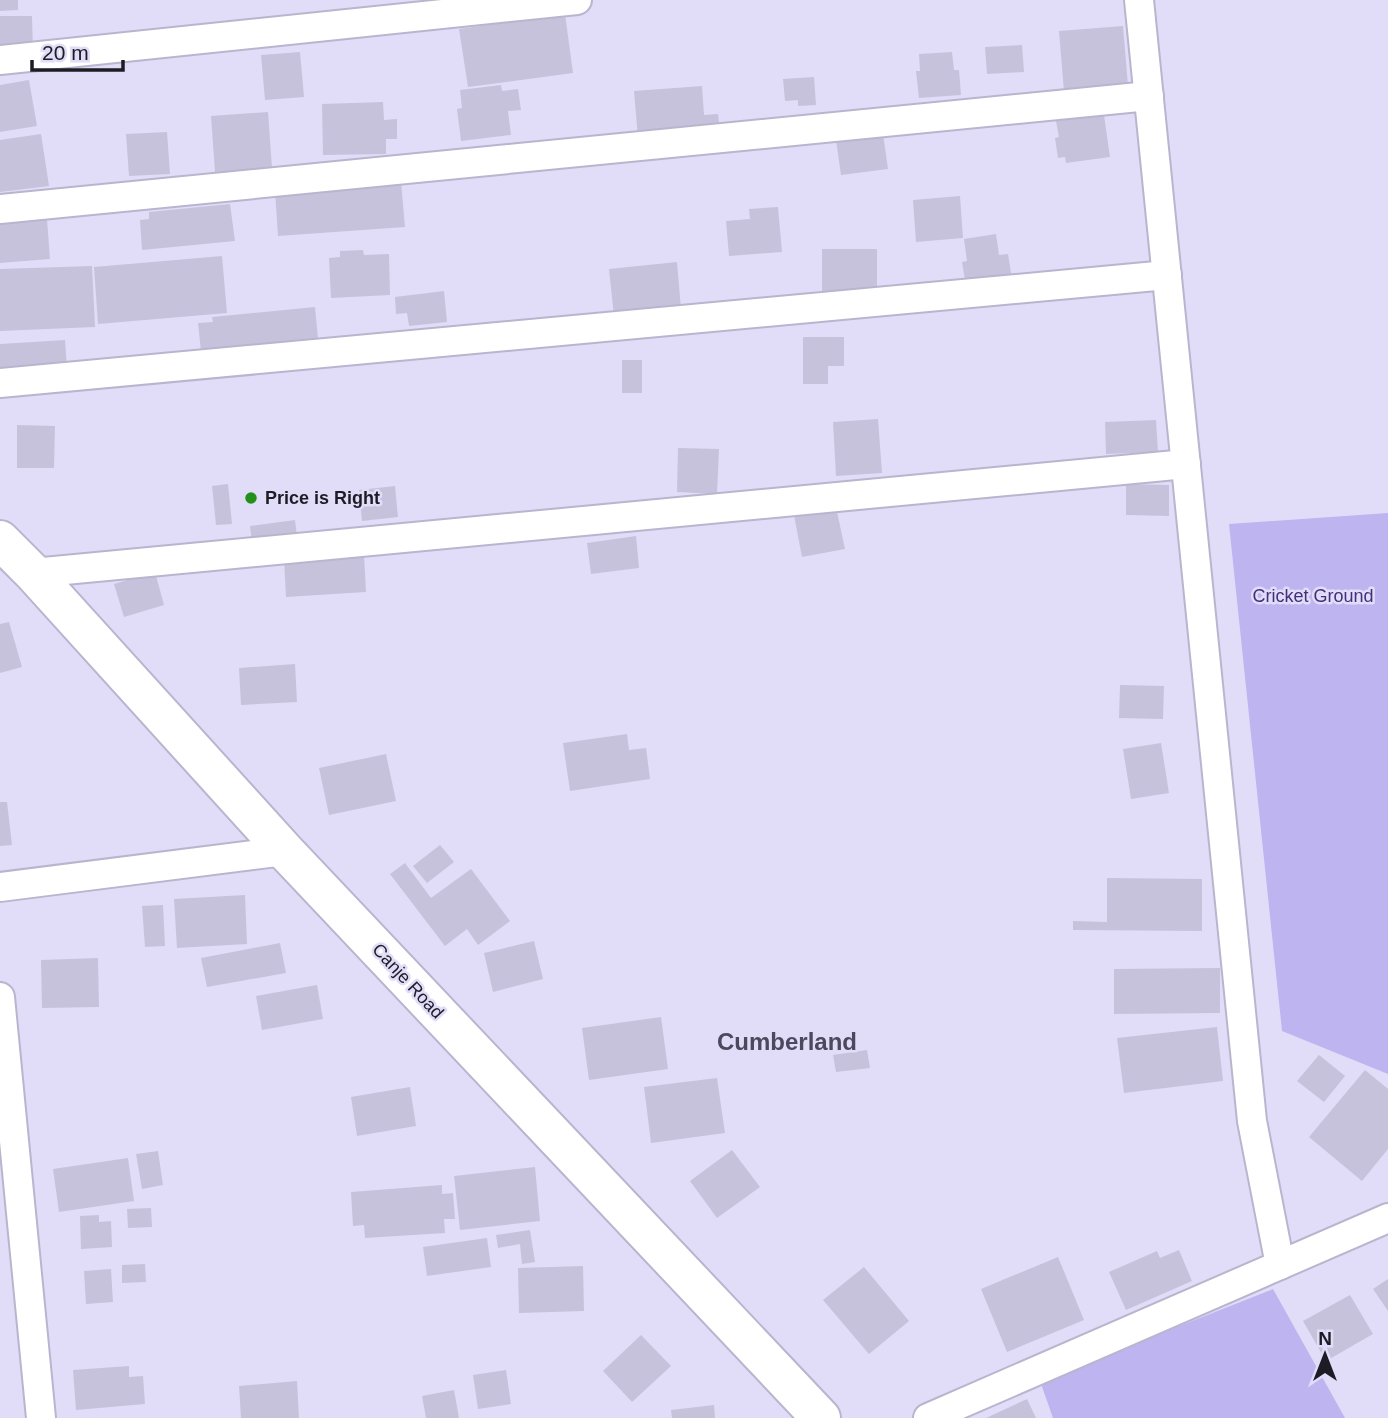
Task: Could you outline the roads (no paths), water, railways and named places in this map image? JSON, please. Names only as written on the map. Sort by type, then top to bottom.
[{"type":"street","points":[[0,60],[577,0]]},
{"type":"street","points":[[1139,0],[1252,1121],[1280,1265]]},
{"type":"street","points":[[0,209],[1149,96]]},
{"type":"street","points":[[0,383],[1167,275]]},
{"type":"street","points":[[33,573],[1186,464]]},
{"type":"street","name":"Canje Road","points":[[0,540],[285,851],[821,1418]]},
{"type":"street","points":[[0,887],[285,851]]},
{"type":"street","points":[[0,997],[12,1241],[41,1418]]},
{"type":"street","points":[[928,1418],[1388,1217]]},
{"type":"place","name":"Price is Right","points":[[251,498]]},
{"type":"district","name":"Cumberland","points":[[787,1041]]},
{"type":"park label","name":"Cricket Ground","points":[[1313,596]]}]
